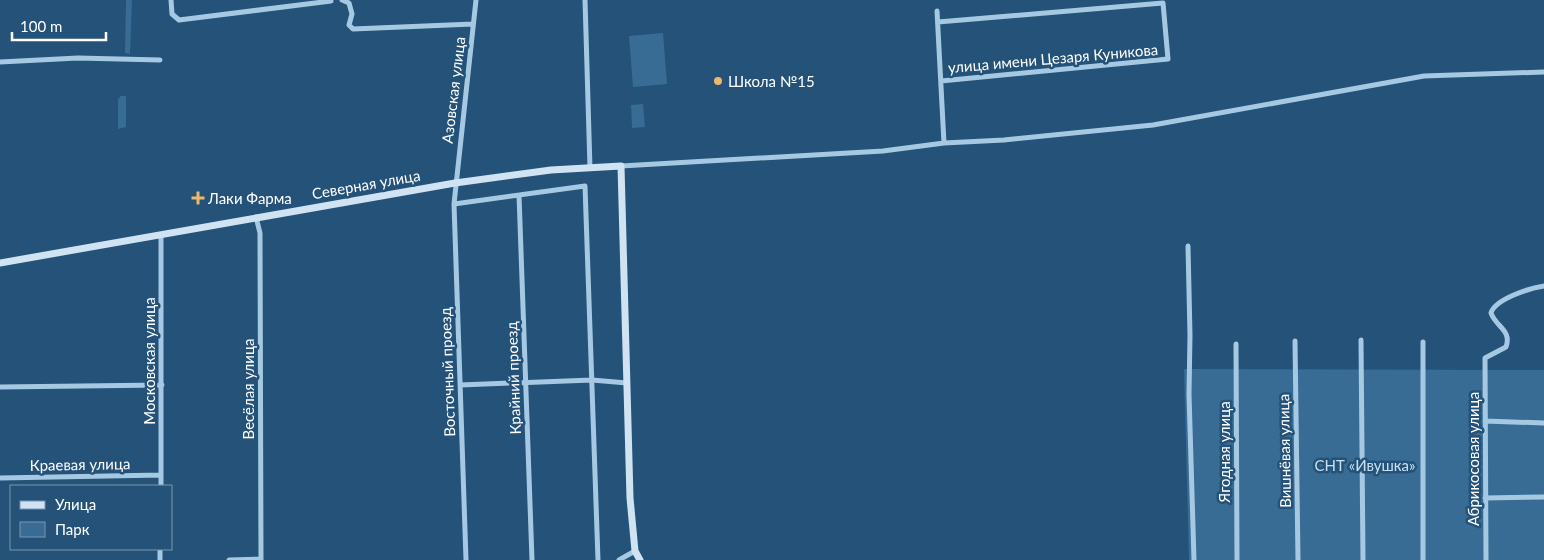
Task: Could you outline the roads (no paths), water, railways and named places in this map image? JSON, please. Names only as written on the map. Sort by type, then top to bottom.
[{"type":"street","points":[[171,0],[172,14],[179,20],[341,0],[349,3],[352,8],[349,25],[353,29],[473,24]]},
{"type":"street","name":"Азовская улица","points":[[454,183],[476,0]]},
{"type":"street","points":[[585,0],[590,168]]},
{"type":"street","name":"улица имени Цезаря Куникова","points":[[938,22],[1163,3],[1168,59],[941,81]]},
{"type":"street","points":[[937,11],[944,143]]},
{"type":"street","points":[[0,62],[40,59],[160,60]]},
{"type":"street","points":[[640,560],[635,551],[630,498],[621,166],[762,160],[883,151],[944,143],[1004,140],[1153,125],[1424,76],[1544,72]]},
{"type":"street","name":"Северная улица","points":[[0,263],[454,183],[551,170],[621,166]]},
{"type":"street","name":"Восточный проезд","points":[[454,183],[466,560]]},
{"type":"street","points":[[454,204],[586,186],[598,560]]},
{"type":"street","name":"Крайний проезд","points":[[519,195],[532,560]]},
{"type":"street","name":"Весёлая улица","points":[[256,217],[260,242],[260,560]]},
{"type":"street","name":"Московская улица","points":[[160,485],[162,384],[161,235]]},
{"type":"street","points":[[1188,246],[1189,394],[1194,560]]},
{"type":"street","name":"Абрикосовая улица","points":[[1486,560],[1485,358],[1506,347],[1508,338],[1508,334],[1492,316],[1495,304],[1501,300],[1544,286]]},
{"type":"street","points":[[1361,340],[1362,560]]},
{"type":"street","name":"Вишнёвая улица","points":[[1295,341],[1298,560]]},
{"type":"street","points":[[1423,342],[1423,560]]},
{"type":"street","name":"Ягодная улица","points":[[1236,344],[1238,560]]},
{"type":"street","points":[[460,385],[592,380],[627,383]]},
{"type":"street","points":[[0,387],[162,384]]},
{"type":"street","points":[[1485,421],[1544,423]]},
{"type":"street","name":"Краевая улица","points":[[0,478],[161,475]]},
{"type":"street","points":[[1485,498],[1544,497]]},
{"type":"street","points":[[619,560],[635,551]]},
{"type":"street","points":[[229,560],[260,560]]},
{"type":"place","name":"Школа №15","points":[[718,81]]},
{"type":"place","name":"Лаки Фарма","points":[[198,198]]},
{"type":"park label","name":"СНТ «Ивушка»","points":[[1365,465]]}]
